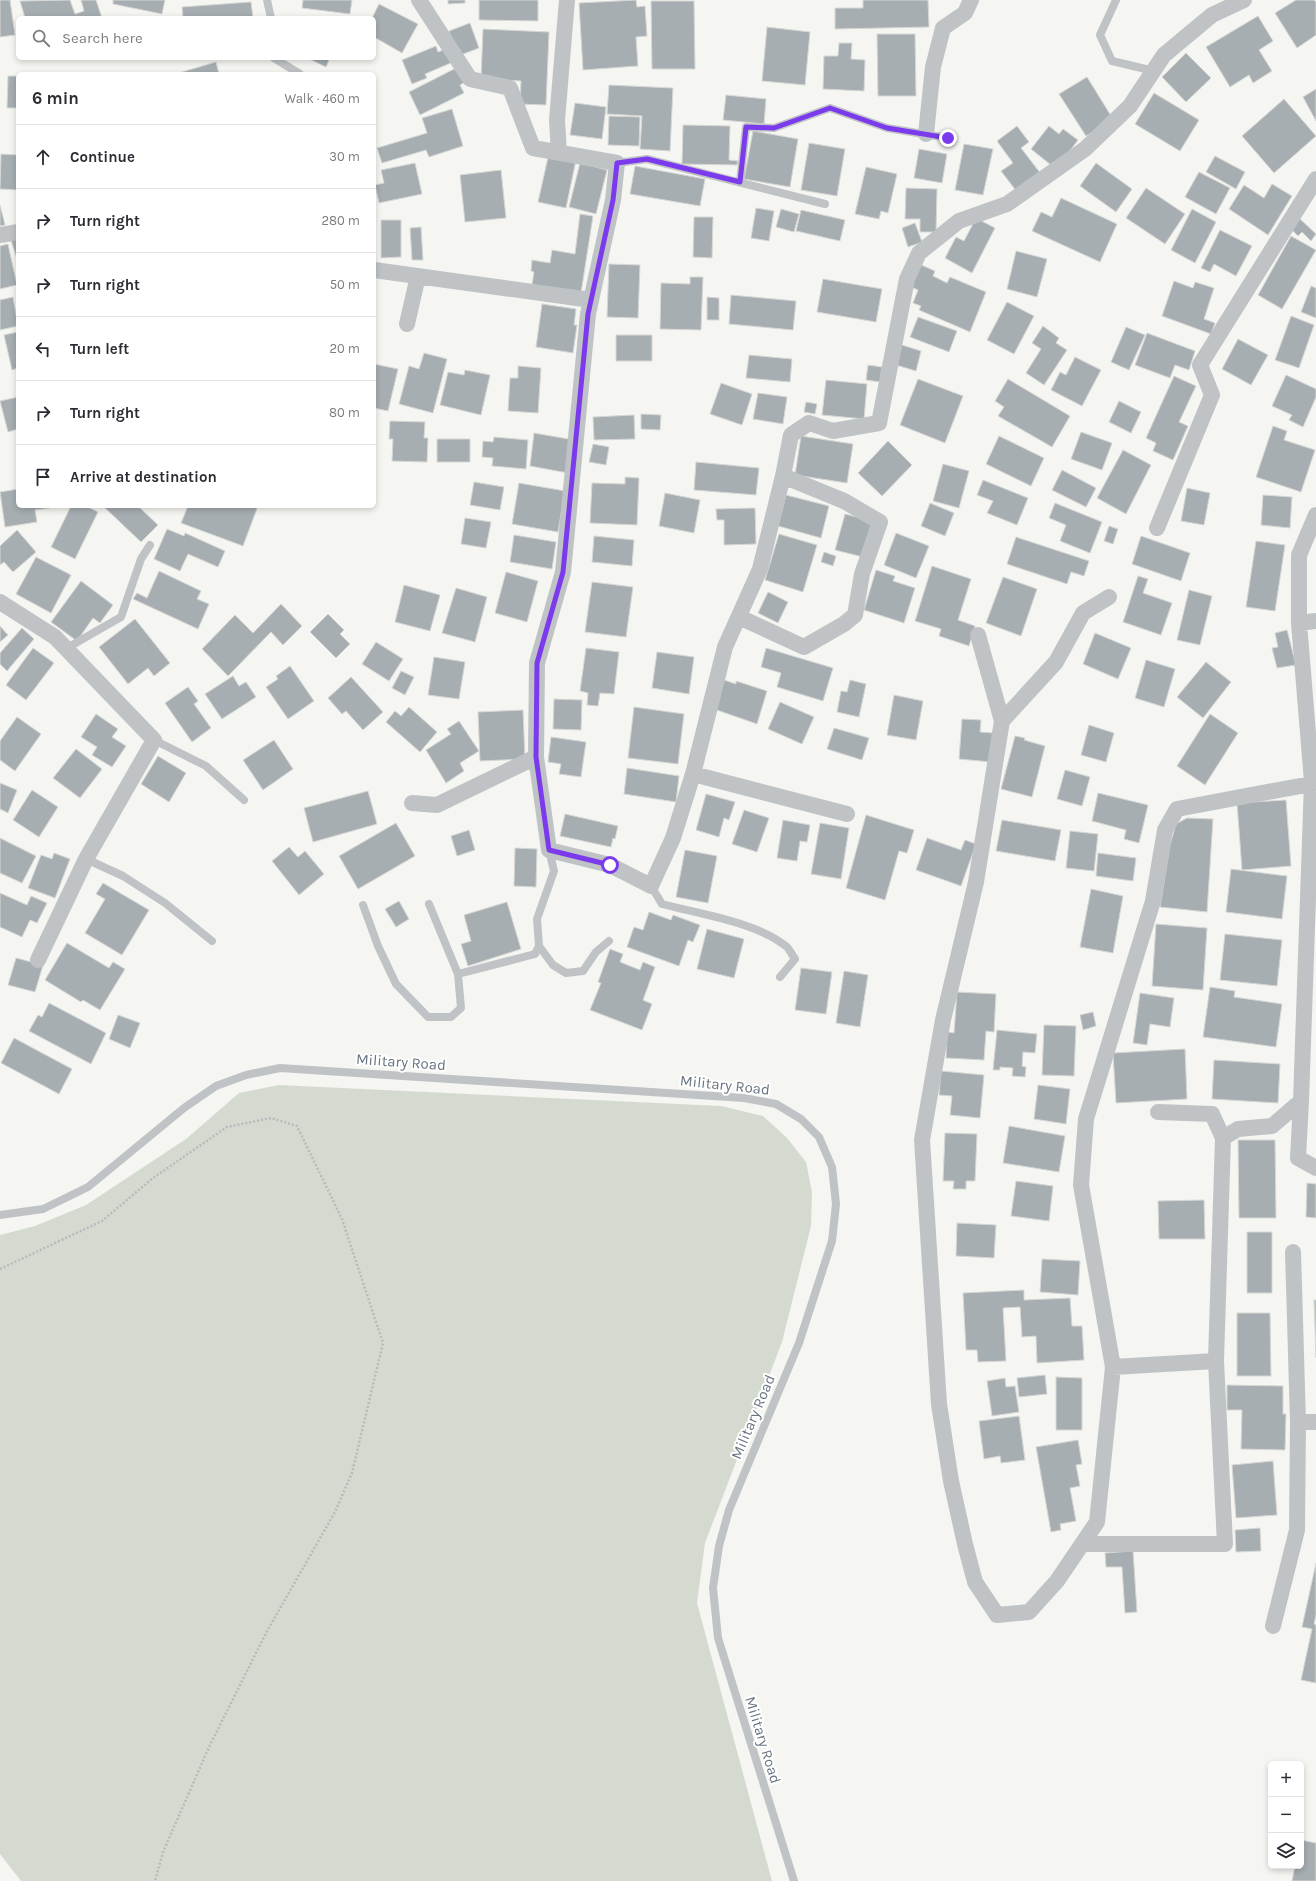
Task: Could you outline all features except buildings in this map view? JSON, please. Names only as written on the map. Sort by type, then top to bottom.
[{"type":"street","points":[[419,0],[470,79],[510,88],[533,148],[617,163],[613,200],[587,322],[563,572],[537,663],[536,757],[549,850],[610,865],[651,886],[673,838],[693,774],[725,647],[760,569],[783,476],[791,435],[809,423],[833,431],[879,423],[907,279],[919,253],[959,221],[1007,204],[1085,149],[1130,106],[1164,55],[1212,15],[1244,0]]},
{"type":"street","points":[[559,153],[557,120],[567,0]]},
{"type":"street","points":[[926,134],[933,67],[943,28],[965,14],[971,0]]},
{"type":"street","points":[[1157,528],[1212,395],[1200,365],[1316,179]]},
{"type":"street","points":[[0,235],[16,232]]},
{"type":"street","points":[[376,270],[591,300]]},
{"type":"street","points":[[407,324],[418,276]]},
{"type":"street","points":[[738,617],[804,647],[844,624],[855,615],[862,574],[880,522],[844,501],[783,476]]},
{"type":"street","points":[[1316,515],[1299,555],[1298,623],[1314,782],[1298,1158],[1316,1168]]},
{"type":"street","points":[[1002,722],[1056,662],[1082,613],[1109,597]]},
{"type":"street","points":[[0,602],[55,637],[154,740],[86,858],[38,960]]},
{"type":"street","points":[[1298,623],[1316,621]]},
{"type":"street","points":[[978,635],[1002,722],[976,882],[943,1020],[922,1140],[939,1404],[951,1481],[964,1544],[975,1582],[997,1615],[1029,1612],[1057,1581],[1097,1522],[1112,1367],[1081,1186],[1086,1119],[1153,901],[1165,830],[1177,808],[1314,782]]},
{"type":"street","points":[[412,803],[437,805],[536,757]]},
{"type":"street","points":[[693,774],[847,814]]},
{"type":"street","points":[[1223,1138],[1238,1129],[1272,1126],[1301,1101]]},
{"type":"street","points":[[1082,1544],[1225,1544],[1216,1361],[1223,1138],[1212,1114],[1158,1112]]},
{"type":"street","points":[[1273,1626],[1297,1530],[1298,1422],[1293,1252]]},
{"type":"street","points":[[1112,1367],[1216,1361]]},
{"type":"street","points":[[1298,1422],[1316,1422]]},
{"type":"lane","points":[[267,0],[271,16]]},
{"type":"lane","points":[[1116,0],[1100,35],[1112,62],[1154,71]]},
{"type":"lane","points":[[277,60],[297,72]]},
{"type":"lane","points":[[740,182],[746,127],[774,128],[830,108],[887,128],[948,138]]},
{"type":"lane","points":[[617,163],[647,159],[825,204]]},
{"type":"lane","points":[[67,648],[121,617],[141,559],[150,545]]},
{"type":"lane","points":[[154,740],[206,766],[244,800]]},
{"type":"lane","points":[[458,974],[535,954],[539,946],[537,919],[554,871],[549,850]]},
{"type":"lane","points":[[86,858],[123,876],[165,903],[212,941]]},
{"type":"lane","points":[[651,886],[662,904],[740,924],[770,936],[788,947],[795,959],[780,977]]},
{"type":"lane","points":[[363,905],[378,946],[396,984],[428,1017],[451,1017],[461,1008],[458,974],[429,904]]},
{"type":"lane","points":[[539,946],[553,965],[566,973],[584,971],[596,952],[609,941]]},
{"type":"lane","name":"Military Road","points":[[0,1215],[43,1209],[88,1187],[184,1108],[216,1086],[246,1075],[280,1068],[744,1098],[776,1104],[801,1119],[819,1137],[832,1168],[836,1204],[832,1241],[799,1343],[729,1510],[719,1546],[713,1588],[718,1638],[794,1881]]},
{"type":"path","points":[[0,1269],[102,1221],[153,1178],[227,1127],[271,1118],[297,1126],[342,1219],[383,1343],[352,1473],[335,1512],[266,1633],[210,1745],[163,1852],[155,1881]]},
{"type":"shaded area","points":[[279,1085],[721,1106],[763,1116],[787,1138],[806,1162],[812,1192],[811,1226],[782,1342],[705,1543],[697,1603],[772,1881],[21,1881],[0,1854],[0,1235],[35,1226],[86,1205],[186,1139],[239,1093]]},
{"type":"route","points":[[610,865],[549,850],[536,757],[537,663],[563,572],[588,314],[613,200],[617,163],[647,159],[740,182],[746,127],[774,128],[830,108],[887,128],[948,138]]}]
